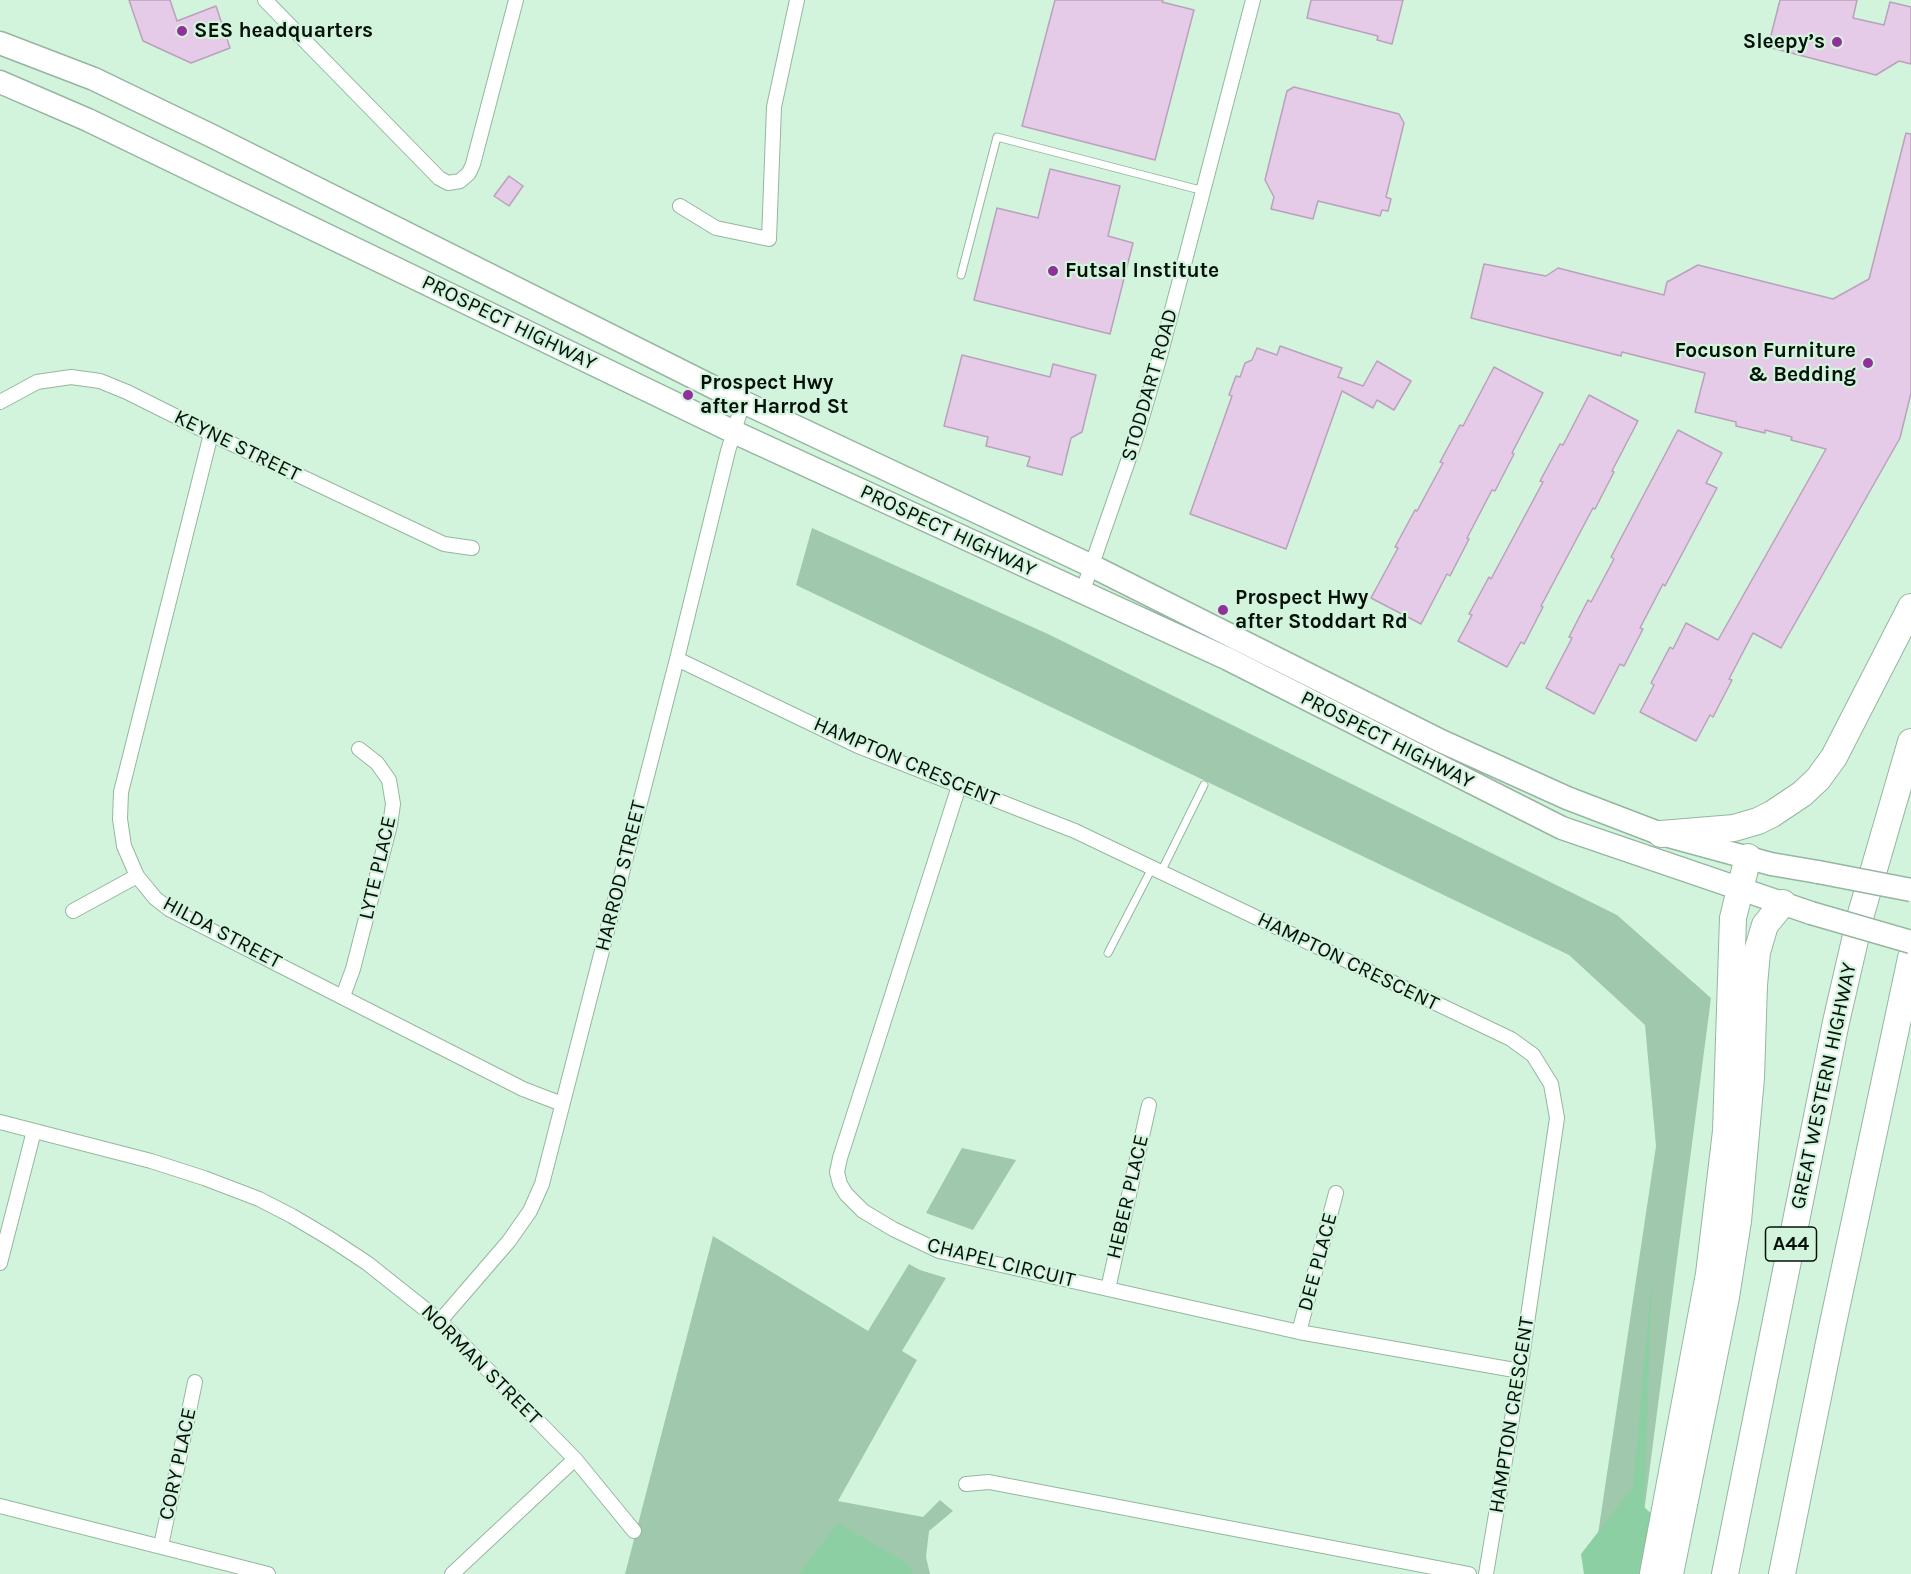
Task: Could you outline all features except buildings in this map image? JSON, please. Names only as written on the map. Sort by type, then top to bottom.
[{"type":"highway","points":[[1661,834],[1713,831],[1758,821],[1786,806],[1802,794],[1818,779],[1834,757],[1911,607]]},
{"type":"highway","name":"GREAT WESTERN HIGHWAY","points":[[1725,1574],[1836,1022],[1861,914],[1911,742]]},
{"type":"highway","points":[[1668,1572],[1711,1262],[1726,1131],[1733,918],[1748,857]]},
{"type":"highway","points":[[1668,1572],[1726,1297],[1738,1221],[1751,1078],[1757,952],[1765,925],[1783,903]]},
{"type":"highway","name":"A44","points":[[1782,1574],[1911,958]]},
{"type":"main road","name":"PROSPECT HIGHWAY","points":[[0,43],[94,79],[213,136],[743,402],[1092,566],[1441,741],[1567,798],[1661,834],[1771,864],[1911,890]]},
{"type":"main road","name":"PROSPECT HIGHWAY","points":[[0,82],[88,120],[734,432],[1228,659],[1562,828],[1811,913],[1911,942]]},
{"type":"street","points":[[265,0],[439,178],[448,183],[460,181],[469,173],[473,165],[516,0]]},
{"type":"street","points":[[680,206],[716,228],[769,239],[774,107],[797,0]]},
{"type":"street","name":"STODDART ROAD","points":[[1082,593],[1136,438],[1204,191],[1253,0]]},
{"type":"street","name":"KEYNE STREET","points":[[0,402],[37,382],[71,377],[100,381],[444,544],[472,548]]},
{"type":"street","name":"HARROD STREET","points":[[440,1321],[509,1241],[530,1211],[542,1184],[743,402]]},
{"type":"street","name":"HILDA STREET","points":[[211,434],[121,792],[120,819],[124,846],[137,876],[155,898],[169,909],[523,1089],[562,1104]]},
{"type":"street","name":"HAMPTON CRESCENT","points":[[677,659],[858,746],[1075,831],[1510,1039],[1533,1056],[1551,1084],[1557,1118],[1520,1371],[1486,1574]]},
{"type":"street","name":"LYTE PLACE","points":[[343,996],[354,969],[390,825],[393,804],[389,780],[377,763],[359,749]]},
{"type":"street","name":"CHAPEL CIRCUIT","points":[[959,786],[840,1158],[837,1172],[846,1194],[863,1211],[892,1229],[939,1251],[1299,1332],[1520,1371]]},
{"type":"street","points":[[73,911],[137,876]]},
{"type":"street","name":"HEBER PLACE","points":[[1108,1289],[1149,1105]]},
{"type":"street","name":"NORMAN STREET","points":[[0,1122],[176,1169],[259,1199],[339,1244],[367,1263],[440,1321],[574,1459],[634,1531]]},
{"type":"street","points":[[0,1263],[34,1131]]},
{"type":"street","name":"DEE PLACE","points":[[1299,1332],[1336,1193]]},
{"type":"street","name":"CORY PLACE","points":[[161,1546],[195,1382]]},
{"type":"street","points":[[452,1574],[574,1459]]},
{"type":"street","points":[[966,1484],[989,1482],[1468,1574]]},
{"type":"street","points":[[0,1506],[268,1574]]},
{"type":"lane","points":[[961,275],[997,137],[1204,191]]},
{"type":"lane","points":[[1108,953],[1204,785]]},
{"type":"green space","points":[[812,528],[1048,634],[1617,915],[1711,998],[1636,1574],[1592,1574],[1656,1146],[1645,1025],[1569,955],[796,585]]},
{"type":"green space","points":[[962,1148],[1016,1160],[973,1230],[926,1213]]},
{"type":"green space","points":[[713,1236],[868,1331],[909,1264],[946,1278],[902,1351],[917,1360],[838,1501],[923,1517],[940,1500],[953,1511],[929,1531],[926,1557],[930,1574],[625,1574]]},
{"type":"green space","points":[[1652,1276],[1644,1507],[1682,1542],[1648,1574],[1584,1574],[1581,1554],[1633,1487]]},
{"type":"green space","points":[[838,1523],[909,1565],[912,1574],[799,1574]]},
{"type":"place","name":"SES headquarters","points":[[182,31]]},
{"type":"place","name":"Sleepy’s","points":[[1837,42]]},
{"type":"place","name":"Futsal Institute","points":[[1053,271]]},
{"type":"place","name":"Focuson Furniture & Bedding","points":[[1868,363]]},
{"type":"place","name":"Prospect Hwy after Harrod St","points":[[688,395]]},
{"type":"place","name":"Prospect Hwy after Stoddart Rd","points":[[1223,610]]}]
